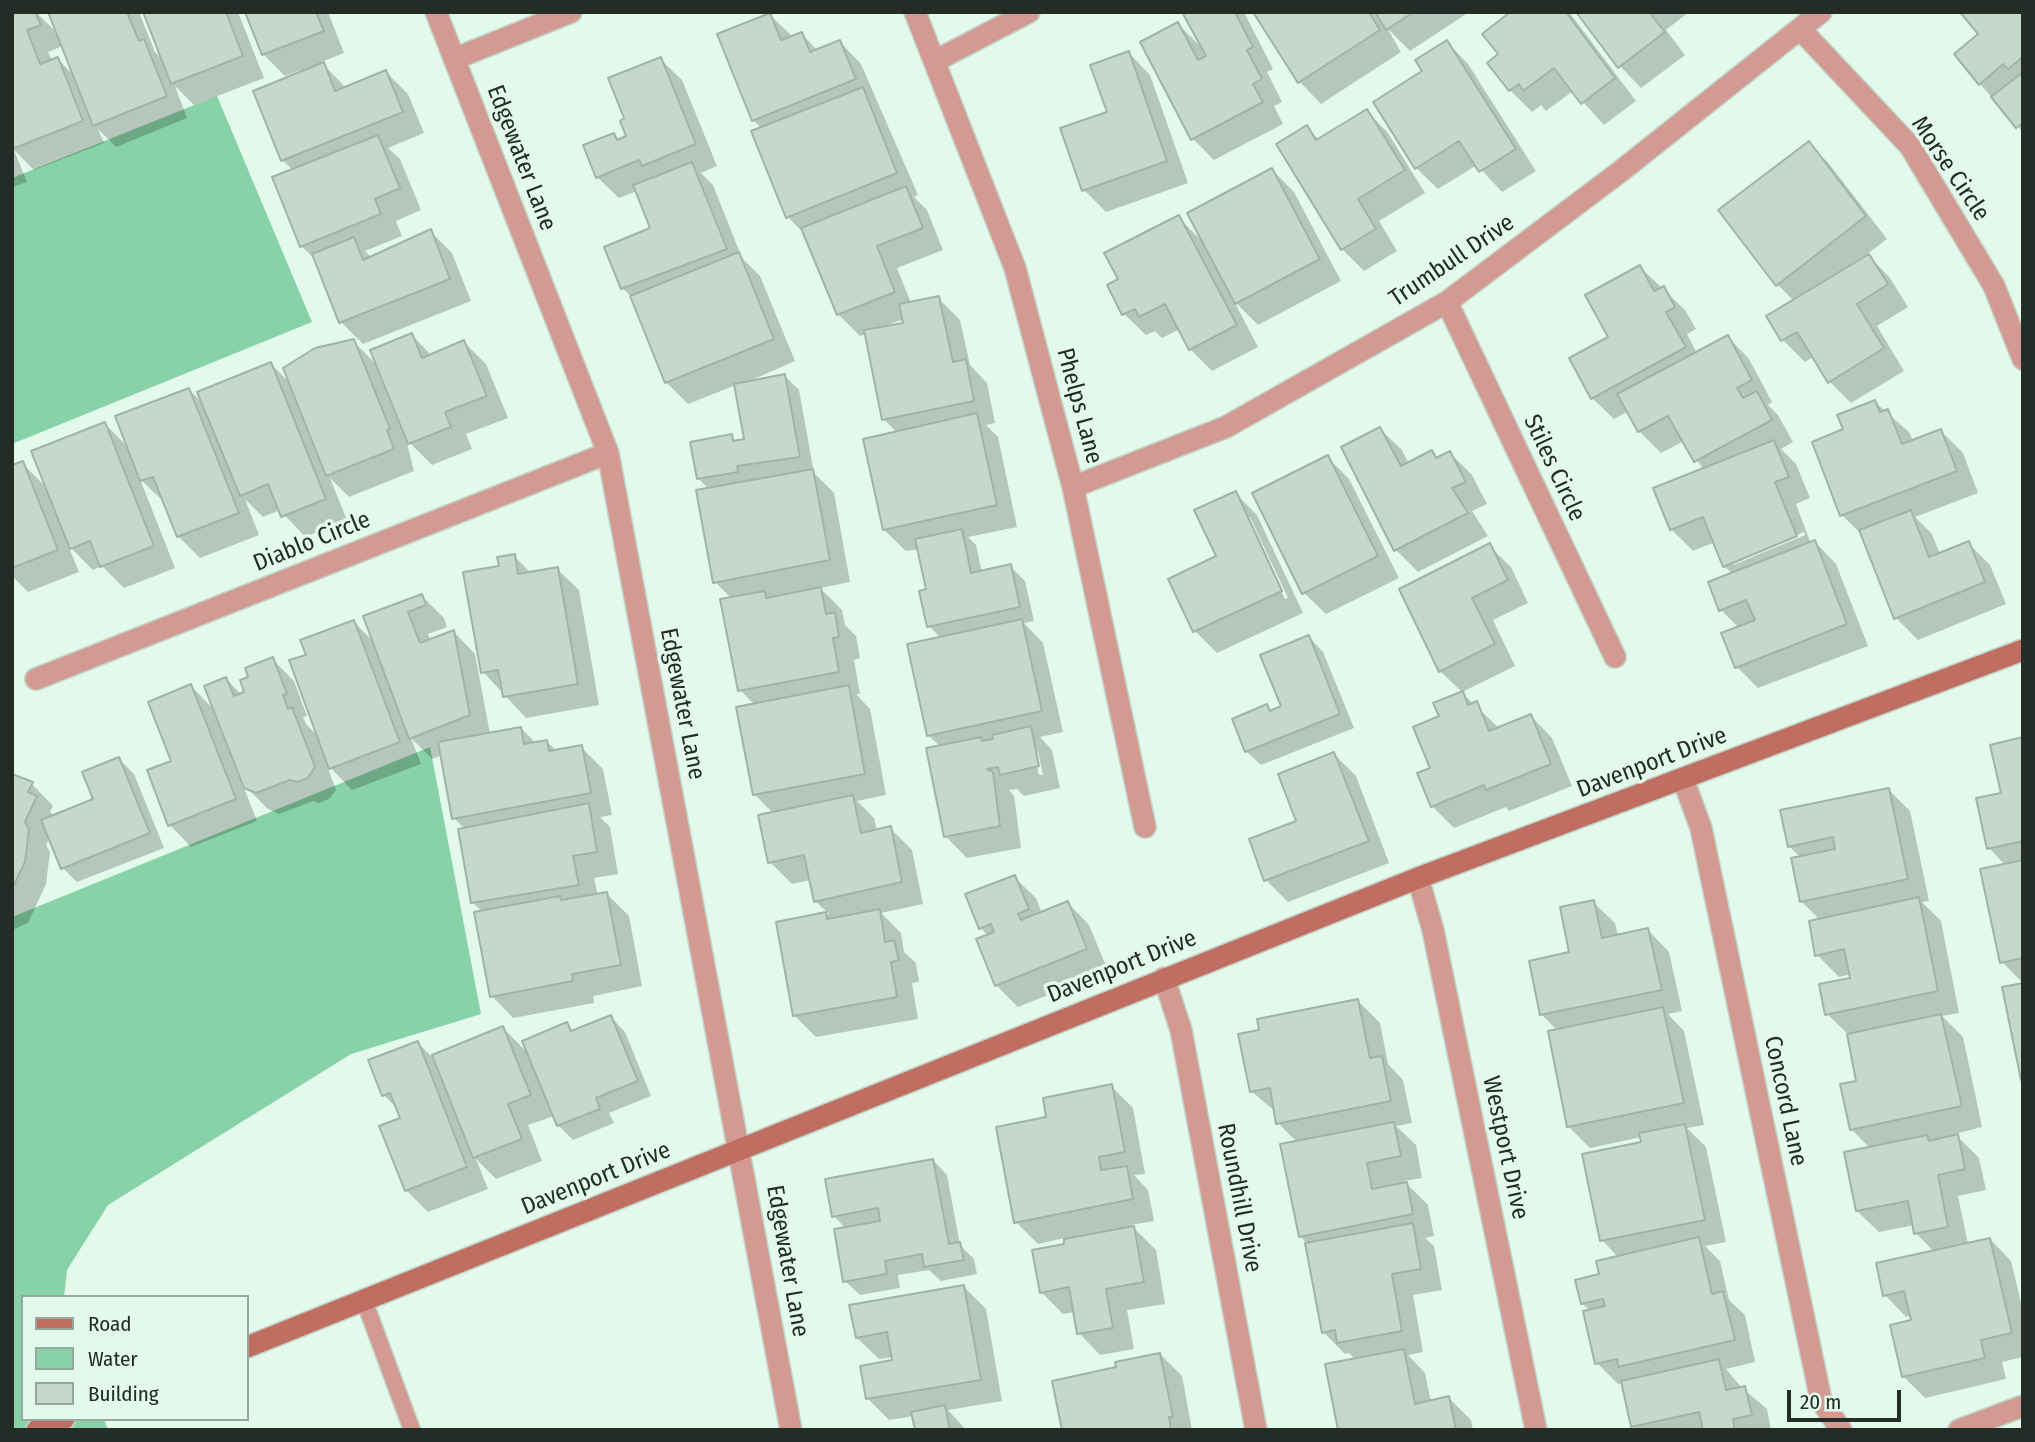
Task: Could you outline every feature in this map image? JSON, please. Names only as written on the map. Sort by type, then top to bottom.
[{"type":"street","name":"Edgewater Lane","points":[[436,12],[608,453],[791,1430]]},
{"type":"street","points":[[454,59],[570,12]]},
{"type":"street","name":"Phelps Lane","points":[[915,12],[1015,268],[1073,487],[1145,827]]},
{"type":"street","points":[[935,61],[1029,12]]},
{"type":"street","name":"Trumbull Drive","points":[[1073,487],[1226,427],[1447,302],[1621,171],[1821,12]]},
{"type":"street","name":"Morse Circle","points":[[1801,30],[1910,146],[1994,286],[2023,359]]},
{"type":"street","name":"Stiles Circle","points":[[1447,302],[1615,657]]},
{"type":"street","name":"Diablo Circle","points":[[36,679],[608,453]]},
{"type":"street","name":"Davenport Drive","points":[[248,1347],[1418,878],[2023,650]]},
{"type":"street","name":"Concord Lane","points":[[1683,779],[1700,828],[1821,1400],[1841,1430]]},
{"type":"street","name":"Westport Drive","points":[[1418,878],[1433,930],[1536,1430]]},
{"type":"street","name":"Roundhill Drive","points":[[1164,978],[1181,1030],[1255,1430]]},
{"type":"street","points":[[1959,1430],[2023,1406]]},
{"type":"street","points":[[37,1430],[59,1421]]},
{"type":"lane","points":[[363,1300],[412,1430]]},
{"type":"water","points":[[217,96],[312,322],[12,444],[12,178]]},
{"type":"water","points":[[430,747],[481,1014],[351,1054],[108,1205],[67,1270],[64,1295],[21,1295],[21,1421],[105,1421],[108,1430],[12,1430],[12,917]]},
{"type":"building","points":[[35,12],[41,25],[27,30],[40,64],[58,57],[83,121],[12,149],[12,14]]},
{"type":"building","points":[[48,12],[127,12],[139,41],[144,39],[167,96],[93,126]]},
{"type":"building","points":[[143,12],[226,12],[243,56],[171,84]]},
{"type":"building","points":[[245,12],[316,12],[324,31],[262,55]]},
{"type":"building","points":[[1182,12],[1235,12],[1253,47],[1247,50],[1262,79],[1253,84],[1263,102],[1191,140],[1140,42],[1178,22],[1198,60],[1206,56]]},
{"type":"building","points":[[1253,12],[1369,12],[1380,30],[1298,83]]},
{"type":"building","points":[[1375,12],[1414,12],[1386,30]]},
{"type":"building","points":[[1510,12],[1566,12],[1615,78],[1581,104],[1554,68],[1523,91],[1519,84],[1509,91],[1487,63],[1498,54],[1482,34]]},
{"type":"building","points":[[1576,12],[1649,12],[1665,32],[1618,68]]},
{"type":"building","points":[[1960,12],[2023,12],[2023,57],[2008,69],[2003,64],[1979,85],[1954,54],[1978,34]]},
{"type":"building","points":[[770,13],[781,40],[802,32],[810,52],[840,40],[856,79],[752,121],[717,34]]},
{"type":"building","points":[[1447,40],[1516,149],[1479,172],[1459,141],[1415,169],[1373,102],[1422,71],[1415,60]]},
{"type":"building","points":[[1129,51],[1167,161],[1082,191],[1060,128],[1107,112],[1090,65]]},
{"type":"building","points":[[661,57],[696,144],[642,166],[639,160],[596,178],[583,145],[614,133],[617,140],[626,136],[620,121],[624,118],[608,78]]},
{"type":"building","points":[[324,62],[335,91],[386,70],[403,112],[281,161],[253,91]]},
{"type":"building","points":[[2023,72],[2023,123],[2016,128],[1991,97]]},
{"type":"building","points":[[863,87],[897,173],[786,218],[751,131]]},
{"type":"building","points":[[1367,109],[1405,170],[1358,199],[1376,229],[1341,250],[1276,144],[1307,125],[1316,140]]},
{"type":"building","points":[[378,135],[400,188],[375,199],[381,214],[300,247],[272,177]]},
{"type":"building","points":[[1809,141],[1866,216],[1776,286],[1718,210]]},
{"type":"building","points":[[692,162],[727,249],[621,289],[604,247],[650,228],[633,185]]},
{"type":"building","points":[[1272,168],[1320,259],[1235,304],[1187,213]]},
{"type":"building","points":[[906,186],[923,228],[877,246],[895,292],[837,315],[801,228]]},
{"type":"building","points":[[1179,215],[1237,325],[1189,350],[1165,304],[1139,317],[1135,309],[1122,315],[1107,285],[1118,279],[1104,253]]},
{"type":"building","points":[[431,229],[450,279],[339,323],[312,254],[354,237],[363,260]]},
{"type":"building","points":[[739,252],[774,339],[665,383],[630,296]]},
{"type":"building","points":[[1869,254],[1888,284],[1857,304],[1884,348],[1828,383],[1797,332],[1781,341],[1766,316]]},
{"type":"building","points":[[1640,265],[1654,291],[1664,286],[1675,307],[1666,312],[1686,347],[1591,399],[1569,358],[1608,337],[1585,295]]},
{"type":"building","points":[[939,296],[953,362],[966,359],[974,401],[882,420],[864,330],[903,323],[899,304]]},
{"type":"building","points":[[412,333],[422,358],[464,340],[487,396],[445,412],[451,427],[408,444],[370,350]]},
{"type":"building","points":[[1728,335],[1752,380],[1737,388],[1743,398],[1757,391],[1772,420],[1694,462],[1668,416],[1638,432],[1617,394]]},
{"type":"building","points":[[354,339],[390,429],[387,430],[394,449],[326,476],[283,368],[315,348]]},
{"type":"building","points":[[271,362],[326,499],[281,517],[268,484],[240,496],[197,392]]},
{"type":"building","points":[[785,374],[800,457],[737,466],[738,472],[697,479],[690,442],[732,434],[733,441],[744,439],[734,384]]},
{"type":"building","points":[[189,388],[239,513],[177,537],[153,477],[140,481],[115,416]]},
{"type":"building","points":[[1875,400],[1880,412],[1888,409],[1902,444],[1941,429],[1957,471],[1840,516],[1812,442],[1843,429],[1837,415]]},
{"type":"building","points":[[977,413],[997,505],[883,530],[863,439]]},
{"type":"building","points":[[105,422],[154,546],[100,567],[90,541],[70,549],[31,451]]},
{"type":"building","points":[[1380,427],[1401,466],[1432,450],[1436,458],[1450,451],[1466,482],[1452,488],[1468,513],[1394,551],[1341,447]]},
{"type":"building","points":[[1774,440],[1789,477],[1775,482],[1797,536],[1723,567],[1703,517],[1670,530],[1653,488]]},
{"type":"building","points":[[1328,455],[1378,556],[1302,594],[1252,493]]},
{"type":"building","points":[[23,461],[58,550],[12,568],[12,465]]},
{"type":"building","points":[[813,469],[830,560],[713,583],[696,490]]},
{"type":"building","points":[[1236,491],[1282,591],[1193,632],[1168,579],[1216,556],[1194,510]]},
{"type":"building","points":[[1911,510],[1929,557],[1969,541],[1985,582],[1894,619],[1859,530]]},
{"type":"building","points":[[962,529],[971,573],[1011,564],[1020,607],[927,627],[919,591],[926,589],[915,539]]},
{"type":"building","points":[[1815,540],[1847,624],[1735,668],[1721,633],[1755,620],[1746,600],[1719,611],[1708,582]]},
{"type":"building","points":[[1490,543],[1508,580],[1472,598],[1495,644],[1439,672],[1399,589]]},
{"type":"building","points":[[515,554],[518,574],[558,567],[578,684],[503,697],[498,670],[481,673],[463,572],[499,566],[497,557]]},
{"type":"building","points":[[821,587],[826,614],[835,612],[839,637],[833,638],[839,672],[738,691],[720,599],[765,591],[766,598]]},
{"type":"building","points":[[422,594],[426,605],[408,612],[420,643],[454,630],[470,715],[409,739],[363,616]]},
{"type":"building","points":[[1022,619],[1042,711],[927,736],[907,644]]},
{"type":"building","points":[[354,620],[400,742],[329,769],[289,660],[306,655],[300,640]]},
{"type":"building","points":[[1309,635],[1340,714],[1245,752],[1232,719],[1267,704],[1270,711],[1281,706],[1260,655]]},
{"type":"building","points":[[273,657],[287,694],[283,695],[288,709],[292,707],[315,767],[308,778],[297,782],[290,780],[256,793],[244,788],[204,686],[226,677],[234,696],[244,692],[240,680],[248,677],[245,668]]},
{"type":"building","points":[[191,684],[236,799],[168,826],[147,770],[171,761],[148,702]]},
{"type":"building","points":[[849,685],[865,774],[753,795],[736,707]]},
{"type":"building","points":[[1463,691],[1468,705],[1477,701],[1489,731],[1531,714],[1551,764],[1486,790],[1484,785],[1431,807],[1417,773],[1430,768],[1413,727],[1439,716],[1433,703]]},
{"type":"building","points":[[1031,726],[1039,766],[1000,775],[998,767],[987,769],[993,772],[1000,826],[944,837],[926,748],[981,737],[982,741],[993,739],[992,735]]},
{"type":"building","points":[[521,727],[524,744],[547,740],[549,751],[582,745],[591,793],[452,819],[438,742]]},
{"type":"building","points":[[2023,737],[2023,841],[1987,849],[1976,798],[2001,793],[1990,745]]},
{"type":"building","points":[[1334,752],[1369,841],[1264,881],[1249,839],[1296,821],[1278,774]]},
{"type":"building","points":[[119,757],[150,833],[61,869],[41,820],[93,799],[82,772]]},
{"type":"building","points":[[12,774],[33,782],[28,792],[37,796],[25,822],[29,829],[25,862],[12,889]]},
{"type":"building","points":[[1889,788],[1908,879],[1800,902],[1791,858],[1835,849],[1833,837],[1788,847],[1780,810]]},
{"type":"building","points":[[853,795],[861,833],[891,826],[902,882],[814,902],[804,855],[768,863],[758,815]]},
{"type":"building","points":[[589,803],[597,852],[573,856],[579,885],[471,903],[458,829]]},
{"type":"building","points":[[2023,860],[2023,958],[2000,963],[1980,869]]},
{"type":"building","points":[[1015,875],[1029,909],[1018,914],[1021,920],[1068,901],[1087,949],[995,986],[976,939],[994,932],[991,924],[979,929],[965,894]]},
{"type":"building","points":[[607,892],[621,965],[572,974],[573,981],[490,997],[474,912],[560,896],[561,900]]},
{"type":"building","points":[[1919,897],[1938,991],[1825,1015],[1819,984],[1850,978],[1844,949],[1815,956],[1809,921]]},
{"type":"building","points":[[1594,900],[1602,938],[1648,928],[1662,990],[1540,1015],[1529,961],[1569,952],[1560,907]]},
{"type":"building","points":[[880,909],[885,942],[894,940],[899,960],[891,962],[897,997],[793,1016],[776,922],[826,912],[827,919]]},
{"type":"building","points":[[2023,983],[2023,1080],[2021,1080],[2002,987]]},
{"type":"building","points":[[1358,999],[1370,1058],[1382,1056],[1391,1101],[1276,1124],[1270,1088],[1250,1092],[1238,1034],[1259,1030],[1257,1019]]},
{"type":"building","points":[[1663,1007],[1684,1103],[1567,1127],[1548,1031]]},
{"type":"building","points":[[1941,1014],[1962,1106],[1850,1130],[1840,1084],[1856,1081],[1847,1034]]},
{"type":"building","points":[[611,1015],[638,1081],[596,1098],[600,1109],[557,1126],[522,1041],[567,1022],[571,1031]]},
{"type":"building","points":[[503,1026],[531,1095],[508,1104],[522,1139],[473,1158],[432,1055]]},
{"type":"building","points":[[418,1041],[467,1167],[405,1191],[379,1126],[400,1118],[390,1093],[382,1096],[368,1060]]},
{"type":"building","points":[[1112,1084],[1125,1152],[1099,1157],[1101,1170],[1127,1166],[1133,1199],[1014,1223],[996,1127],[1046,1117],[1043,1098]]},
{"type":"building","points":[[1394,1122],[1401,1156],[1367,1163],[1372,1189],[1407,1182],[1413,1214],[1299,1237],[1280,1144]]},
{"type":"building","points":[[1685,1124],[1705,1220],[1600,1241],[1582,1154],[1641,1142],[1639,1133]]},
{"type":"building","points":[[1958,1134],[1965,1169],[1938,1175],[1948,1227],[1914,1234],[1908,1201],[1856,1211],[1844,1152],[1927,1135],[1929,1141]]},
{"type":"building","points":[[933,1159],[949,1244],[960,1242],[964,1260],[924,1267],[922,1254],[885,1261],[887,1274],[843,1282],[834,1229],[880,1221],[878,1208],[832,1217],[825,1179]]},
{"type":"building","points":[[1413,1223],[1421,1269],[1392,1274],[1402,1331],[1337,1343],[1335,1330],[1322,1333],[1305,1243]]},
{"type":"building","points":[[1134,1226],[1144,1282],[1106,1289],[1113,1328],[1077,1334],[1069,1287],[1040,1293],[1032,1250],[1064,1244],[1064,1239]]},
{"type":"building","points":[[1699,1237],[1712,1294],[1723,1291],[1735,1340],[1618,1367],[1617,1359],[1595,1364],[1583,1311],[1605,1306],[1603,1299],[1581,1304],[1575,1280],[1599,1274],[1596,1261]]},
{"type":"building","points":[[1990,1238],[2012,1333],[1981,1340],[1985,1358],[1902,1377],[1890,1325],[1911,1320],[1904,1291],[1883,1296],[1876,1263]]},
{"type":"building","points":[[964,1285],[981,1380],[866,1399],[860,1366],[892,1360],[887,1332],[856,1338],[849,1305]]},
{"type":"building","points":[[1404,1349],[1415,1404],[1449,1396],[1456,1430],[1338,1430],[1325,1364]]},
{"type":"building","points":[[1160,1353],[1173,1417],[1169,1417],[1171,1430],[1062,1430],[1052,1381],[1116,1367],[1115,1362]]},
{"type":"building","points":[[1719,1359],[1726,1390],[1745,1386],[1752,1415],[1733,1419],[1735,1430],[1703,1430],[1699,1412],[1631,1427],[1621,1381]]},
{"type":"building","points":[[945,1405],[950,1430],[915,1430],[911,1412]]}]
